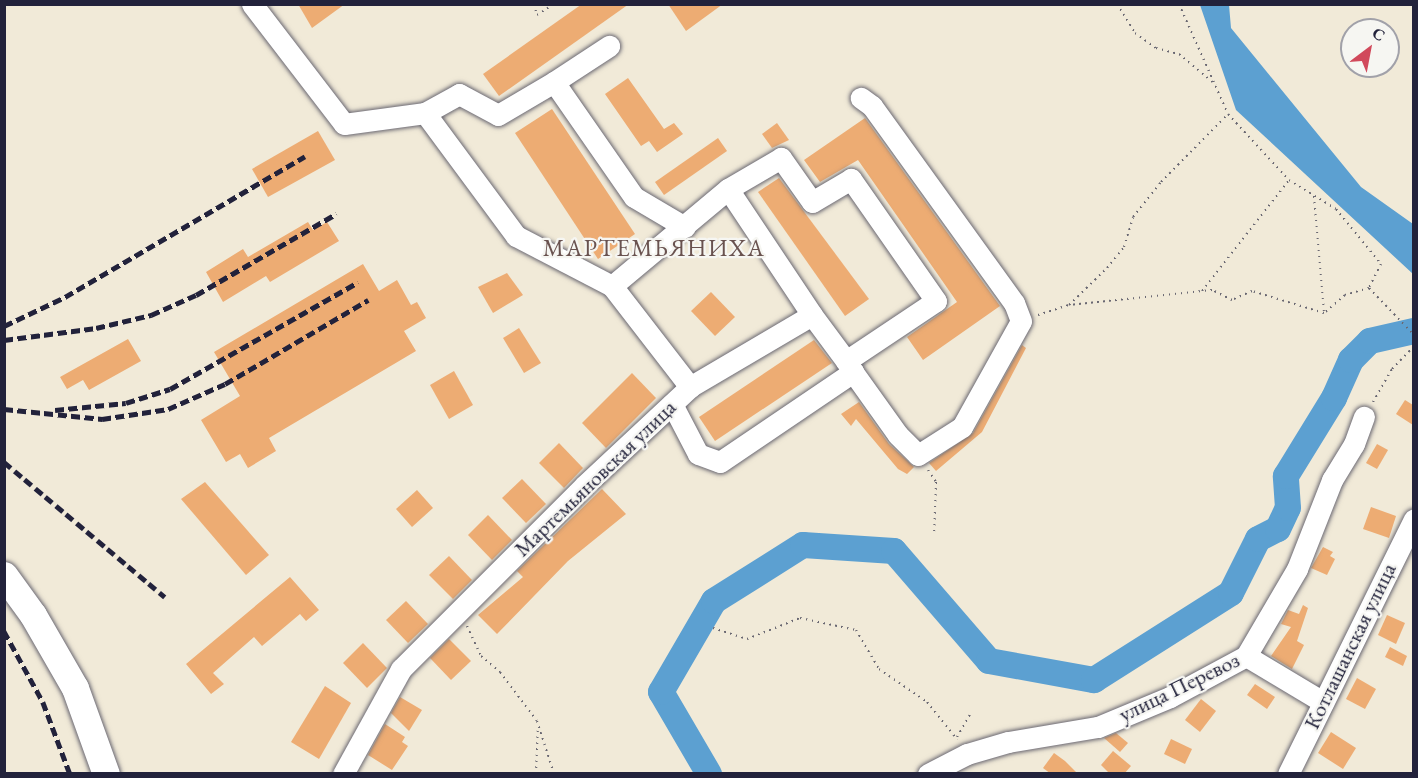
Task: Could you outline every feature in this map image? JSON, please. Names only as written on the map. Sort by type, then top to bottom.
[{"type":"main road","points":[[4,575],[33,615],[75,688],[106,774]]},
{"type":"street","points":[[252,4],[344,124],[424,114],[459,94],[498,115],[609,46]]},
{"type":"street","points":[[554,82],[634,197],[685,227]]},
{"type":"street","points":[[728,189],[812,315],[898,435],[918,455],[963,427],[1021,321],[1014,303],[872,106],[861,98]]},
{"type":"street","name":"Мартемьяновская улица","points":[[343,774],[401,669],[690,387],[612,286],[516,236],[424,114]]},
{"type":"street","points":[[612,286],[728,189],[781,158],[812,202],[851,179],[936,301],[720,462],[698,454],[672,404]]},
{"type":"street","points":[[690,387],[812,315]]},
{"type":"street","name":"улица Перевоз","points":[[928,774],[962,746],[1008,742],[1098,727],[1170,697],[1246,656],[1297,569],[1332,480],[1354,444],[1364,417]]},
{"type":"street","name":"Котлашанская улица","points":[[1288,774],[1413,519]]},
{"type":"street","points":[[1246,656],[1323,702]]},
{"type":"path","points":[[534,4],[537,15],[555,4]]},
{"type":"path","points":[[1117,4],[1135,33],[1156,48],[1179,54],[1216,85]]},
{"type":"path","points":[[1179,4],[1228,114],[1289,180],[1336,209],[1381,264],[1370,288],[1345,295],[1324,313]]},
{"type":"path","points":[[1069,305],[1125,247],[1133,218],[1161,182],[1228,114]]},
{"type":"path","points":[[1202,291],[1289,180]]},
{"type":"path","points":[[1314,196],[1324,313]]},
{"type":"path","points":[[1370,288],[1413,335]]},
{"type":"path","points":[[1021,321],[1069,305],[1212,290],[1232,300],[1252,291],[1324,313]]},
{"type":"path","points":[[1364,417],[1392,369],[1413,346]]},
{"type":"path","points":[[918,455],[936,482],[934,534]]},
{"type":"path","points":[[460,610],[481,656],[500,672],[538,724],[554,774]]},
{"type":"path","points":[[713,628],[747,639],[800,618],[856,630],[879,669],[927,702],[962,746]]},
{"type":"path","points":[[962,746],[971,713]]},
{"type":"path","points":[[536,774],[538,724]]},
{"type":"water","points":[[1200,5],[1229,5],[1231,28],[1361,187],[1413,224],[1413,274],[1236,110]]},
{"type":"building","points":[[298,4],[345,4],[312,28]]},
{"type":"building","points":[[582,4],[629,4],[499,96],[483,74]]},
{"type":"building","points":[[668,4],[723,4],[686,31]]},
{"type":"building","points":[[628,78],[664,129],[674,123],[683,134],[657,152],[649,141],[641,146],[605,94]]},
{"type":"building","points":[[552,109],[635,234],[598,259],[515,133]]},
{"type":"building","points":[[865,118],[1000,306],[923,360],[907,337],[957,302],[858,160],[820,182],[804,160]]},
{"type":"building","points":[[777,123],[789,140],[772,148],[762,134]]},
{"type":"building","points":[[318,131],[335,160],[268,197],[252,169]]},
{"type":"building","points":[[718,138],[727,151],[664,195],[655,182]]},
{"type":"building","points":[[779,178],[869,299],[845,316],[758,192]]},
{"type":"building","points":[[308,222],[313,230],[327,222],[339,241],[270,282],[266,276],[223,302],[206,272],[243,249],[248,257]]},
{"type":"building","points":[[363,264],[379,291],[397,280],[411,305],[417,302],[426,318],[404,331],[416,351],[269,438],[276,451],[248,468],[240,454],[226,462],[201,420],[240,396],[214,352]]},
{"type":"building","points":[[507,273],[523,295],[493,313],[478,287]]},
{"type":"building","points":[[711,292],[735,317],[715,336],[691,311]]},
{"type":"building","points":[[519,328],[541,363],[524,373],[503,338]]},
{"type":"building","points":[[128,339],[141,361],[89,390],[83,380],[67,389],[60,377]]},
{"type":"building","points":[[814,340],[832,363],[715,441],[699,417]]},
{"type":"building","points":[[1022,345],[1026,348],[982,432],[936,471],[929,463],[973,433]]},
{"type":"building","points":[[454,371],[473,405],[449,419],[430,385]]},
{"type":"building","points":[[632,373],[656,398],[606,448],[582,423]]},
{"type":"building","points":[[1405,400],[1413,405],[1413,425],[1396,414]]},
{"type":"building","points":[[859,402],[889,444],[914,467],[907,474],[898,469],[856,419],[851,426],[841,414]]},
{"type":"building","points":[[559,443],[583,468],[564,488],[539,463]]},
{"type":"building","points":[[1377,444],[1388,450],[1377,469],[1366,463]]},
{"type":"building","points":[[522,479],[546,504],[526,523],[502,498]]},
{"type":"building","points":[[205,482],[269,555],[246,575],[181,499]]},
{"type":"building","points":[[602,489],[626,514],[568,561],[497,634],[478,615],[523,577],[517,571]]},
{"type":"building","points":[[417,490],[433,508],[412,527],[396,509]]},
{"type":"building","points":[[1371,507],[1396,516],[1389,538],[1363,529]]},
{"type":"building","points":[[488,515],[512,540],[492,560],[468,535]]},
{"type":"building","points":[[1323,547],[1333,552],[1330,556],[1335,559],[1327,575],[1311,568]]},
{"type":"building","points":[[449,556],[472,580],[453,599],[429,575]]},
{"type":"building","points":[[290,577],[319,610],[306,621],[300,614],[262,646],[254,637],[213,673],[224,684],[211,694],[186,664]]},
{"type":"building","points":[[406,601],[428,624],[408,643],[386,620]]},
{"type":"building","points":[[1303,605],[1308,608],[1297,641],[1304,645],[1292,669],[1271,656],[1291,627],[1281,624],[1288,610],[1299,614]]},
{"type":"building","points":[[1387,615],[1405,623],[1396,644],[1378,635]]},
{"type":"building","points":[[449,639],[471,661],[451,680],[430,658]]},
{"type":"building","points":[[363,643],[387,668],[367,688],[343,663]]},
{"type":"building","points":[[1390,647],[1407,656],[1403,666],[1385,657]]},
{"type":"building","points":[[1357,678],[1376,689],[1365,709],[1346,699]]},
{"type":"building","points":[[1255,684],[1275,697],[1267,709],[1247,695]]},
{"type":"building","points":[[325,686],[351,703],[319,759],[291,742]]},
{"type":"building","points":[[400,697],[422,710],[409,731],[391,713]]},
{"type":"building","points":[[1201,699],[1216,711],[1200,732],[1185,720]]},
{"type":"building","points":[[385,724],[405,737],[402,742],[408,746],[392,770],[368,755]]},
{"type":"building","points":[[1331,732],[1356,748],[1343,769],[1318,753]]},
{"type":"building","points":[[1116,733],[1128,743],[1120,752],[1104,738]]},
{"type":"building","points":[[1171,739],[1192,749],[1185,764],[1164,754]]},
{"type":"building","points":[[1113,751],[1131,766],[1124,774],[1110,774],[1101,765]]},
{"type":"building","points":[[1054,753],[1078,774],[1051,774],[1043,768]]},
{"type":"waterway","points":[[709,774],[661,692],[714,601],[803,545],[894,551],[989,661],[1094,680],[1231,593],[1258,539],[1278,529],[1288,508],[1286,476],[1334,398],[1351,360],[1370,341],[1414,331]]},
{"type":"railway","points":[[4,326],[65,297],[305,156]]},
{"type":"railway","points":[[4,340],[96,328],[151,315],[196,295],[336,214]]},
{"type":"railway","points":[[55,410],[126,403],[170,389],[358,282]]},
{"type":"railway","points":[[4,409],[102,419],[168,409],[225,384],[368,300]]},
{"type":"railway","points":[[4,462],[165,597]]},
{"type":"railway","points":[[4,631],[43,702],[70,774]]},
{"type":"district","name":"МАРТЕМЬЯНИХА","points":[[654,248]]}]
